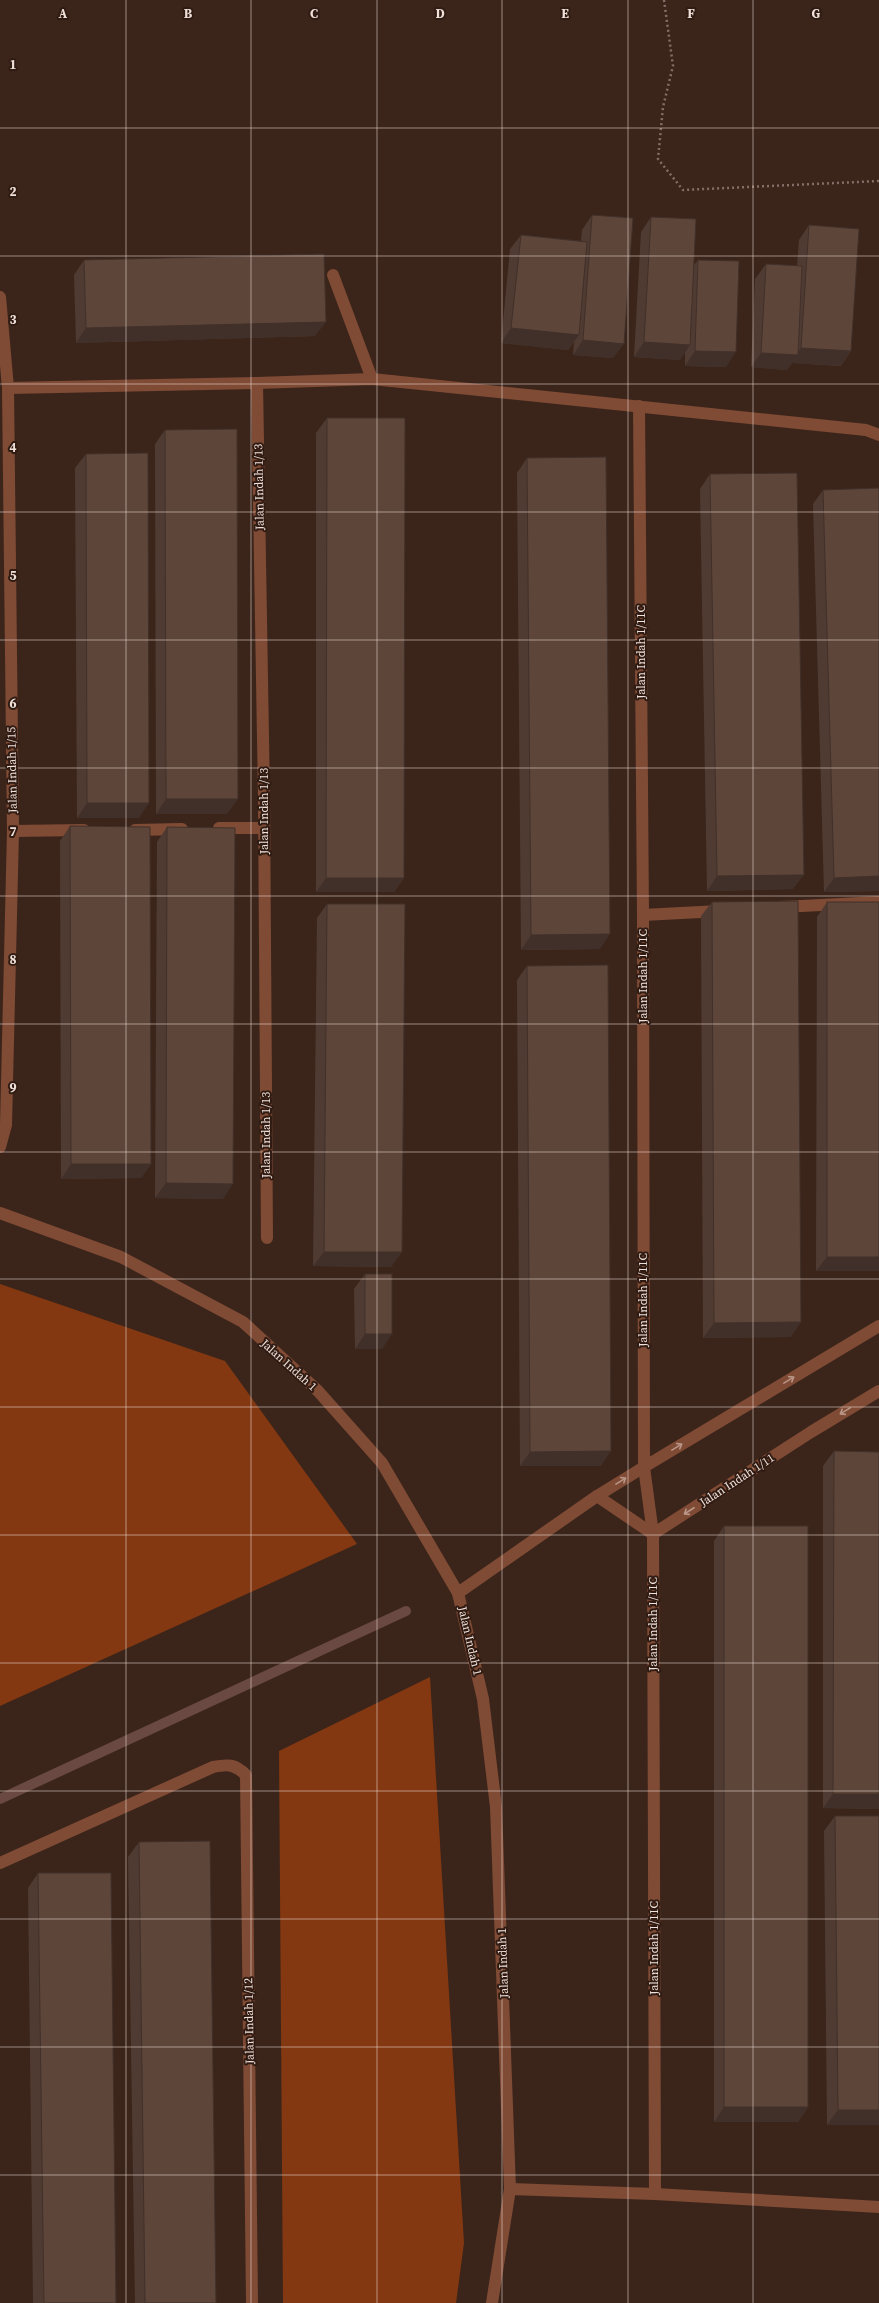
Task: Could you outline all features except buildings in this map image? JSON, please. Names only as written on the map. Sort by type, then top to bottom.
[{"type":"street","points":[[333,275],[372,379]]},
{"type":"street","name":"Jalan Indah 1/15","points":[[0,297],[8,388],[5,680],[13,831],[3,1125],[0,1148]]},
{"type":"street","points":[[8,388],[257,384],[372,379],[858,430],[879,435]]},
{"type":"street","name":"Jalan Indah 1/13","points":[[257,384],[264,828],[267,1238]]},
{"type":"street","name":"Jalan Indah 1/11C","points":[[639,406],[643,916],[644,1467],[653,1534],[655,2194]]},
{"type":"street","points":[[209,828],[264,828]]},
{"type":"street","points":[[122,830],[193,829]]},
{"type":"street","points":[[13,831],[99,830]]},
{"type":"street","points":[[769,908],[879,902]]},
{"type":"street","points":[[643,916],[729,910]]},
{"type":"street","name":"Jalan Indah 1","points":[[0,1213],[121,1258],[243,1322],[318,1391],[382,1462],[458,1593],[484,1699],[496,1807],[510,2189],[492,2303]]},
{"type":"street","points":[[458,1593],[598,1496],[879,1326]]},
{"type":"street","name":"Jalan Indah 1/11","points":[[653,1534],[811,1432],[879,1391]]},
{"type":"street","points":[[598,1496],[653,1534]]},
{"type":"street","name":"Jalan Indah 1/12","points":[[0,1863],[213,1767],[227,1764],[238,1767],[246,1776],[252,2303]]},
{"type":"street","points":[[510,2189],[655,2194],[879,2207]]},
{"type":"path","points":[[664,0],[673,66],[663,107],[658,159],[683,190],[879,180]]},
{"type":"shaded area","points":[[0,1284],[225,1361],[357,1544],[0,1706]]},
{"type":"shaded area","points":[[430,1677],[464,2243],[456,2303],[283,2303],[279,1751]]},
{"type":"waterway","points":[[0,1799],[406,1611]]}]
